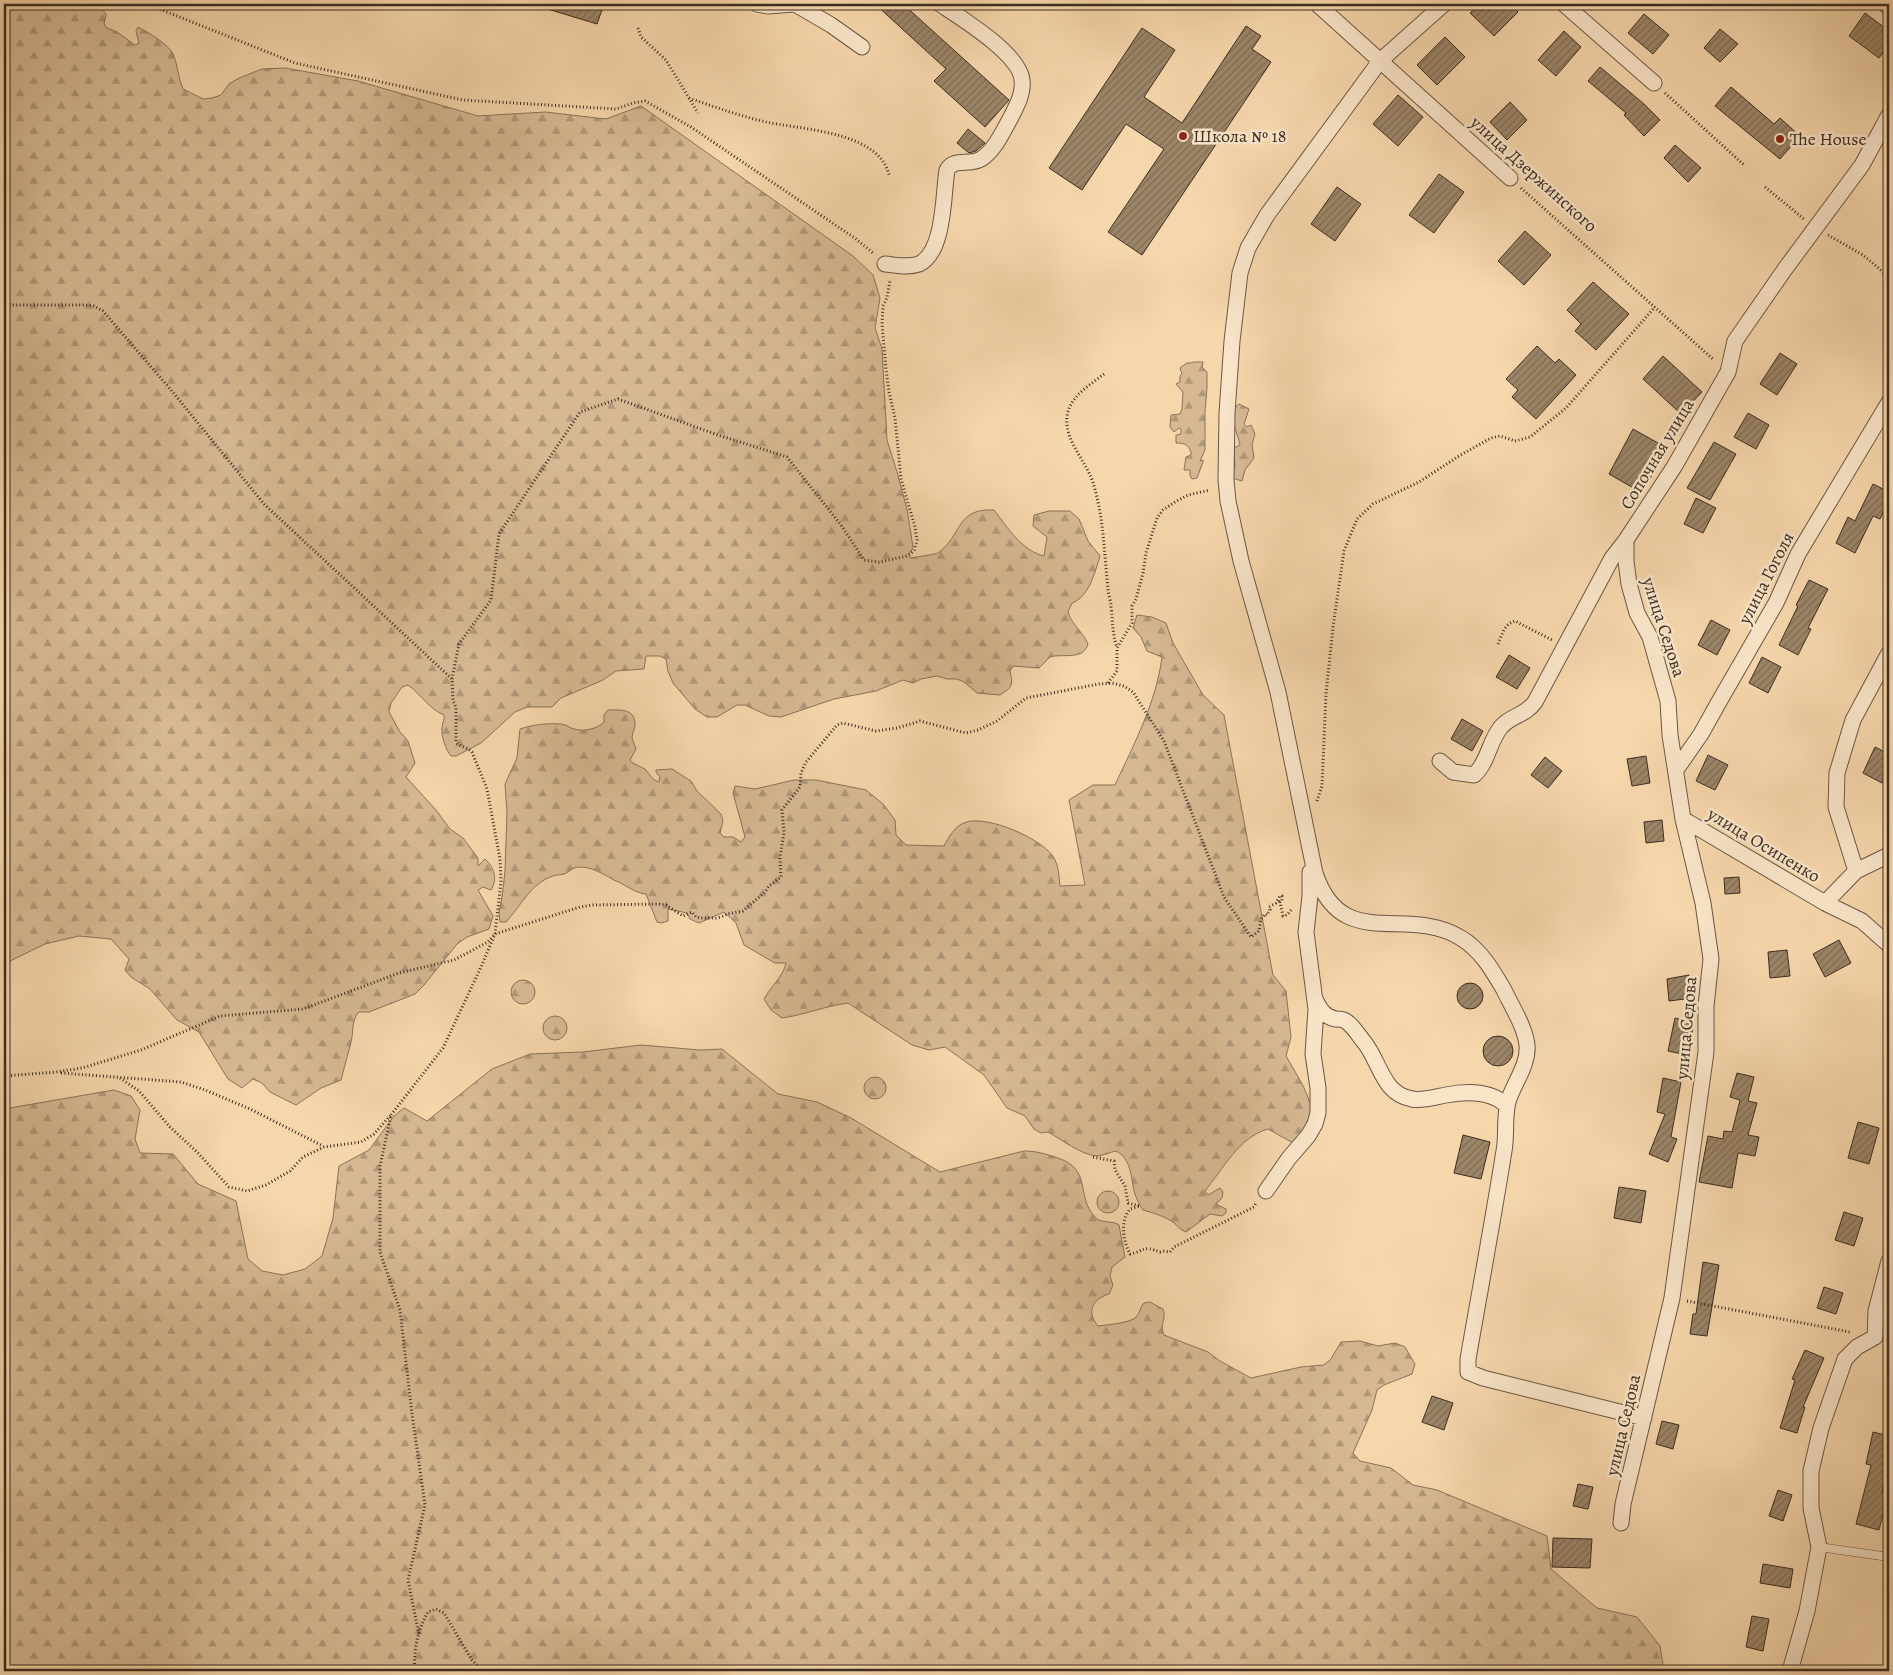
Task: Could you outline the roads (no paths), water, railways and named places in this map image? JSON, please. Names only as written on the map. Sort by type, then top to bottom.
[{"type":"street","points":[[757,4],[768,6],[794,4],[831,25],[862,47]]},
{"type":"street","points":[[885,264],[910,266],[919,264],[926,259],[935,242],[941,224],[944,210],[946,170],[955,163],[979,160],[989,152],[1019,102],[1022,90],[1021,72],[1013,60],[994,43],[940,4]]},
{"type":"street","name":"улица Дзержинского","points":[[1317,4],[1510,178]]},
{"type":"street","points":[[1444,4],[1380,61],[1256,232],[1248,248],[1240,273],[1232,341],[1226,447],[1229,507],[1243,570],[1278,692],[1315,873],[1320,886],[1332,904],[1346,916],[1367,923],[1406,923],[1441,929],[1466,941],[1490,966],[1516,1014],[1527,1044],[1524,1060],[1508,1106],[1504,1151],[1468,1359],[1468,1372],[1474,1376],[1644,1418]]},
{"type":"street","points":[[1564,4],[1654,83]]},
{"type":"street","points":[[1885,4],[1889,6]]},
{"type":"street","name":"Сопочная улица","points":[[1440,761],[1458,773],[1471,776],[1476,774],[1501,726],[1510,719],[1525,713],[1535,702],[1612,558],[1674,467],[1728,372],[1735,341],[1785,269],[1862,165],[1889,115]]},
{"type":"street","name":"улица Гоголя","points":[[1676,770],[1716,709],[1776,603],[1798,554],[1889,402]]},
{"type":"street","name":"улица Седова","points":[[1621,1523],[1623,1504],[1672,1298],[1691,1147],[1706,1052],[1706,1006],[1711,959],[1703,904],[1683,819],[1670,735],[1668,701],[1650,637],[1637,613],[1629,584],[1626,540]]},
{"type":"street","points":[[1856,871],[1836,807],[1837,773],[1853,720],[1889,653]]},
{"type":"street","name":"улица Осипенко","points":[[1683,819],[1825,903],[1862,921],[1889,945]]},
{"type":"street","points":[[1266,1191],[1289,1158],[1308,1136],[1318,1116],[1318,1088],[1313,1054],[1315,999],[1306,932],[1311,885],[1309,843]]},
{"type":"street","points":[[1825,903],[1856,871],[1889,855]]},
{"type":"street","points":[[1315,999],[1322,1012],[1328,1017],[1342,1019],[1352,1026],[1372,1053],[1385,1081],[1397,1093],[1419,1100],[1454,1094],[1489,1094],[1500,1099],[1508,1106]]},
{"type":"street","points":[[1790,1671],[1807,1610],[1819,1547],[1811,1508],[1811,1471],[1821,1428],[1845,1359],[1857,1347],[1882,1338],[1876,1312],[1889,1262]]},
{"type":"lane","points":[[1819,1547],[1889,1557]]},
{"type":"place","name":"Школа № 18","points":[[1183,136]]},
{"type":"place","name":"The House","points":[[1780,139]]}]
